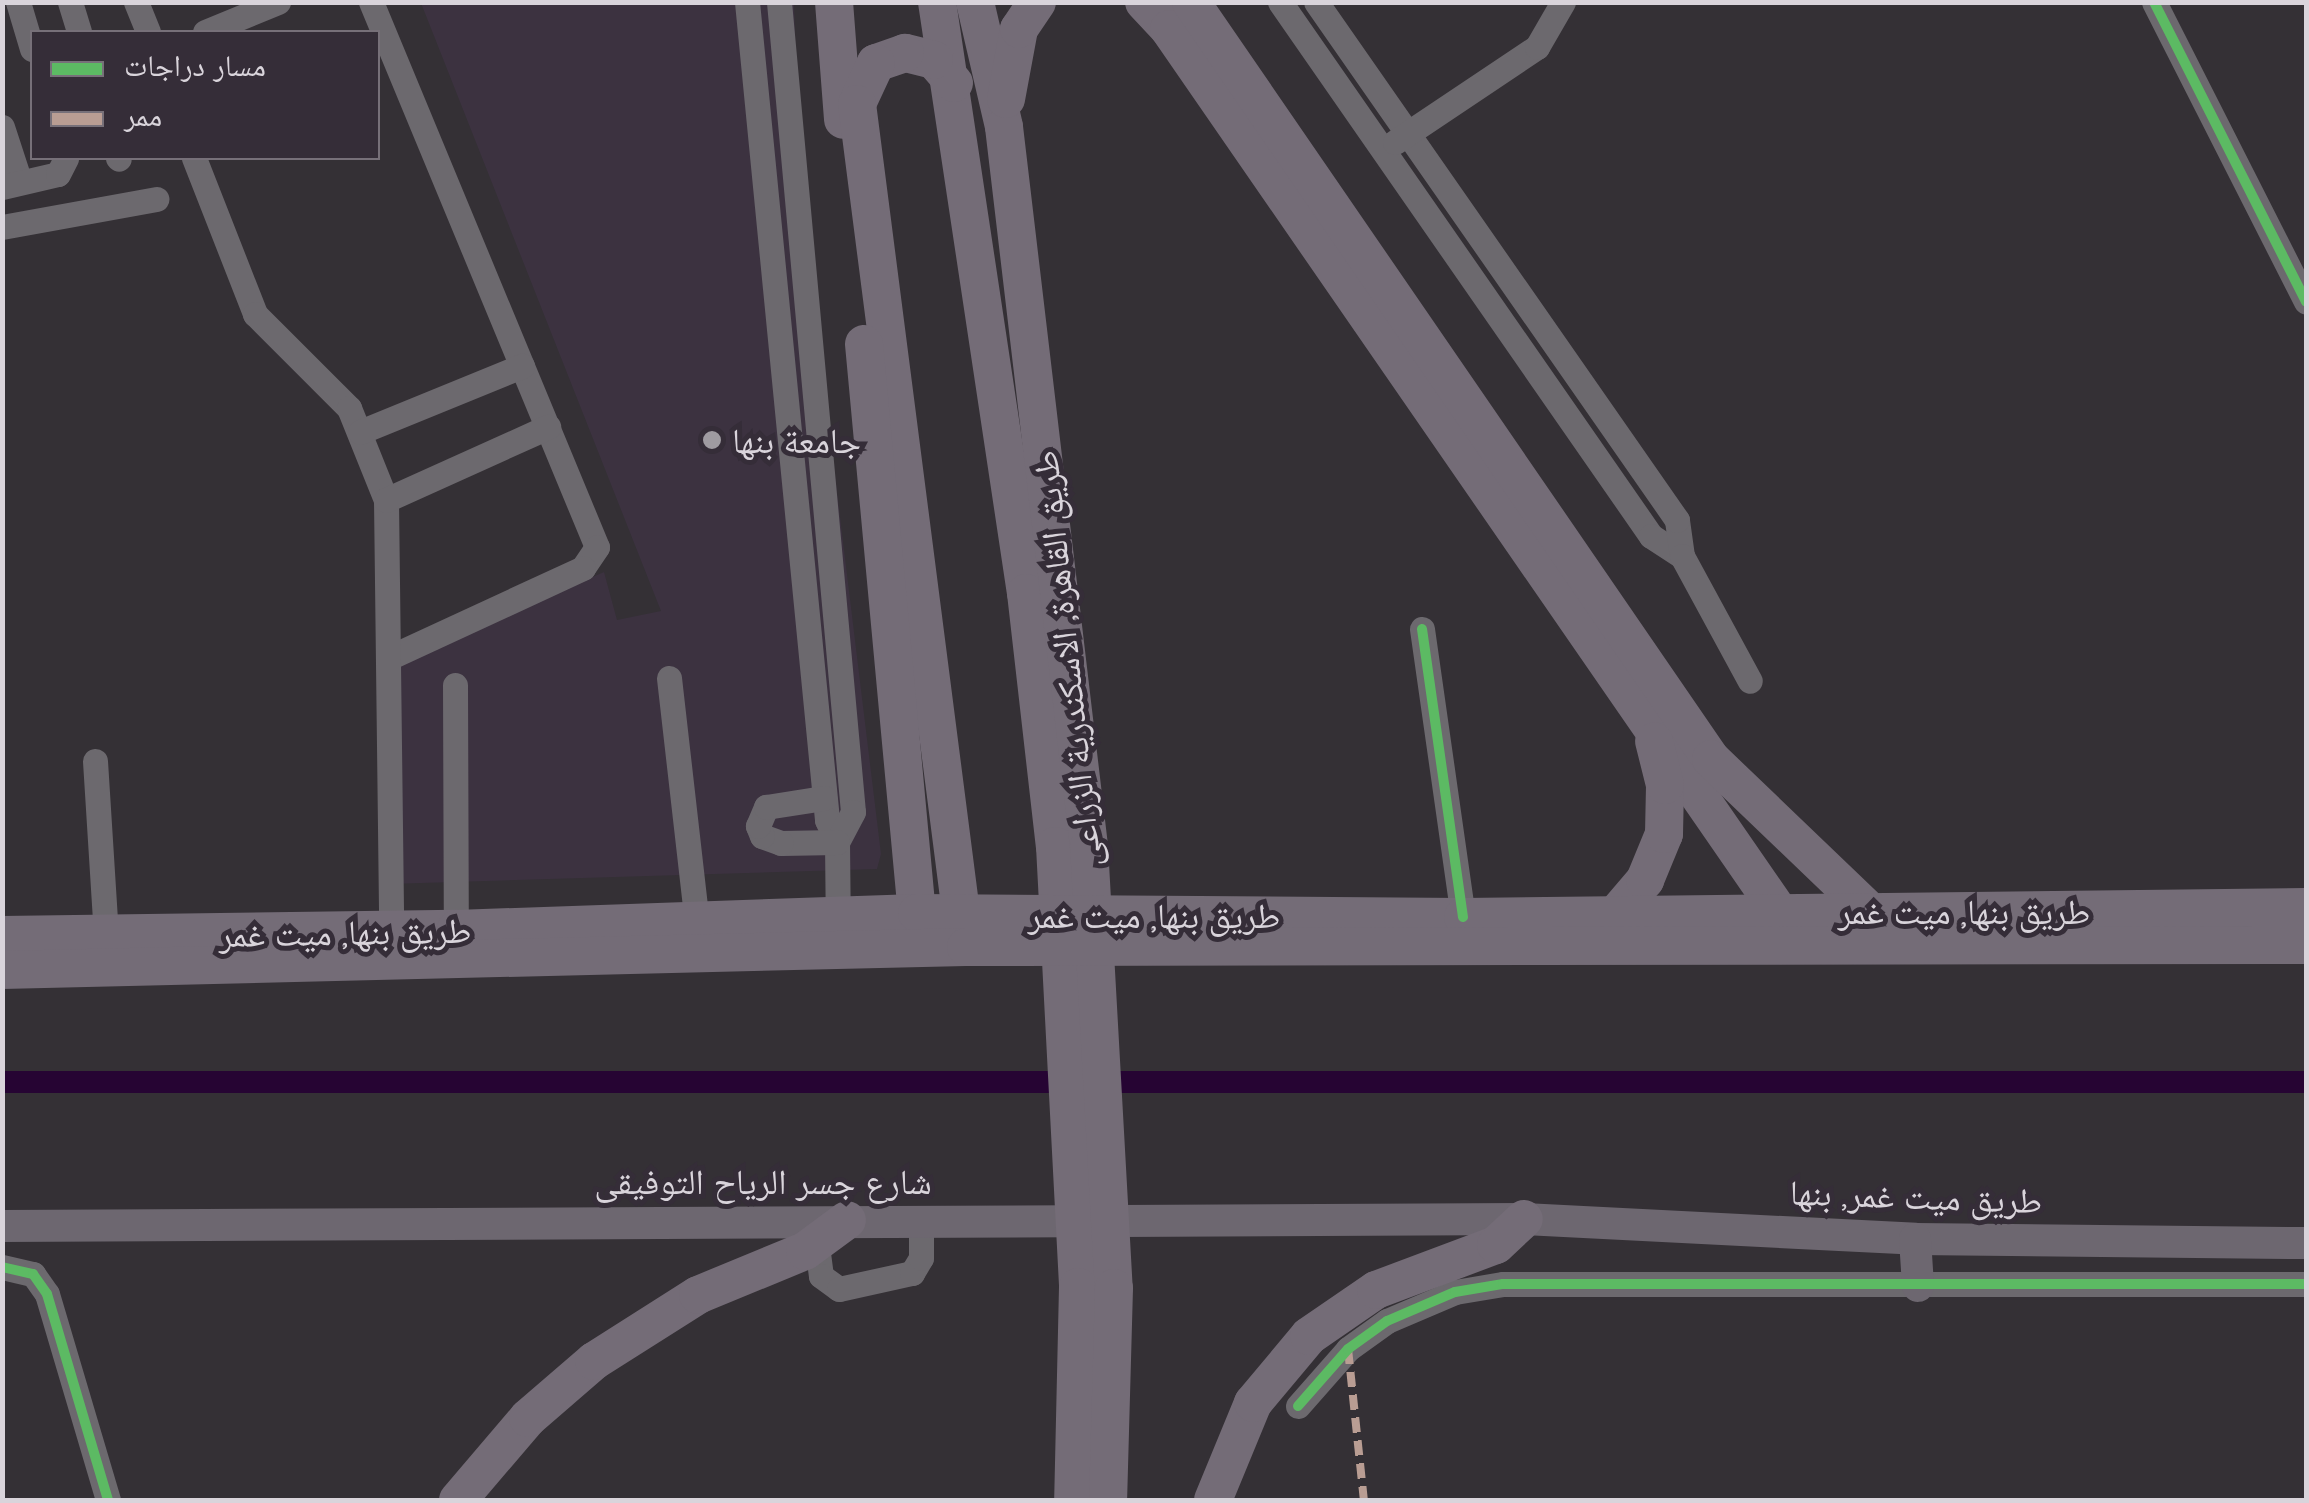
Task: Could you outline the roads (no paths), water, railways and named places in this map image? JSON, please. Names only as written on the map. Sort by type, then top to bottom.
[{"type":"highway","points":[[834,2],[918,931]]},
{"type":"highway","name":"طريق القاهرة, الاسكندرية الزراعى","points":[[938,2],[954,83],[1072,846]]},
{"type":"highway","name":"طريق القاهرة, الاسكندرية الزراعى","points":[[974,2],[1004,126],[1072,846],[1108,1500]]},
{"type":"highway","points":[[1004,126],[1008,63],[1037,2]]},
{"type":"highway","points":[[1144,2],[1169,29],[1804,948]]},
{"type":"highway","points":[[1191,2],[1710,759],[1880,930]]},
{"type":"highway","points":[[954,83],[934,60],[904,52],[876,63],[857,104],[963,930]]},
{"type":"highway","points":[[1616,914],[1645,880],[1664,834],[1665,785],[1649,719]]},
{"type":"highway","points":[[950,841],[992,894],[1032,914]]},
{"type":"highway","name":"طريق بنها, ميت غمر","points":[[963,930],[1032,914],[1463,918],[1779,911],[1880,930],[2304,926]]},
{"type":"highway","name":"طريق بنها, ميت غمر","points":[[2,935],[456,930],[697,922],[838,932]]},
{"type":"highway","name":"طريق بنها, ميت غمر","points":[[2,970],[838,932],[963,930],[1804,948],[1880,930]]},
{"type":"highway","points":[[1213,1500],[1253,1404],[1309,1336],[1376,1290],[1496,1245],[1524,1219]]},
{"type":"highway","points":[[458,1500],[528,1418],[629,1336],[826,1228]]},
{"type":"highway","name":"طريق القاهرة, الاسكندرية الزراعى","points":[[1072,1500],[1096,1287]]},
{"type":"main road","name":"شارع جسر الرياح التوفيقى","points":[[2,1226],[826,1228],[920,1220],[1524,1219]]},
{"type":"main road","name":"طريق ميت غمر, بنها","points":[[1524,1219],[1914,1238],[2306,1243]]},
{"type":"main road","points":[[1914,1238],[1918,1286]]},
{"type":"street","points":[[18,2],[30,43]]},
{"type":"street","points":[[70,2],[78,30]]},
{"type":"street","points":[[136,2],[147,30]]},
{"type":"street","points":[[210,30],[278,2]]},
{"type":"street","points":[[371,2],[548,426],[596,556],[582,568],[390,658]]},
{"type":"street","points":[[747,2],[824,798],[837,842],[838,932]]},
{"type":"street","points":[[778,2],[853,812],[837,842]]},
{"type":"street","points":[[1280,2],[1651,536],[1682,556]]},
{"type":"street","points":[[1316,2],[1677,520],[1682,556],[1750,681]]},
{"type":"street","points":[[1383,150],[1537,47],[1563,2]]},
{"type":"street","points":[[2154,2],[2306,302]]},
{"type":"street","points":[[2,127],[11,184],[64,171],[66,160]]},
{"type":"street","points":[[195,160],[256,314],[330,386],[360,432],[386,500],[391,931]]},
{"type":"street","points":[[2,227],[156,199]]},
{"type":"street","points":[[360,432],[522,366]]},
{"type":"street","points":[[386,500],[548,426]]},
{"type":"street","points":[[1422,629],[1463,918]]},
{"type":"street","points":[[669,678],[697,922]]},
{"type":"street","points":[[455,685],[456,930]]},
{"type":"street","points":[[95,761],[106,936]]},
{"type":"street","points":[[824,798],[766,807],[758,826],[771,842],[837,842]]},
{"type":"street","points":[[826,1228],[822,1276],[834,1288],[906,1276],[919,1264],[920,1220]]},
{"type":"street","points":[[7,1266],[33,1274],[47,1294],[108,1500]]},
{"type":"street","points":[[1298,1406],[1367,1334],[1409,1309],[1479,1287],[2306,1284]]},
{"type":"waterway","points":[[2,1082],[2306,1082]]},
{"type":"place","name":"جامعة بنها","points":[[712,440]]}]
